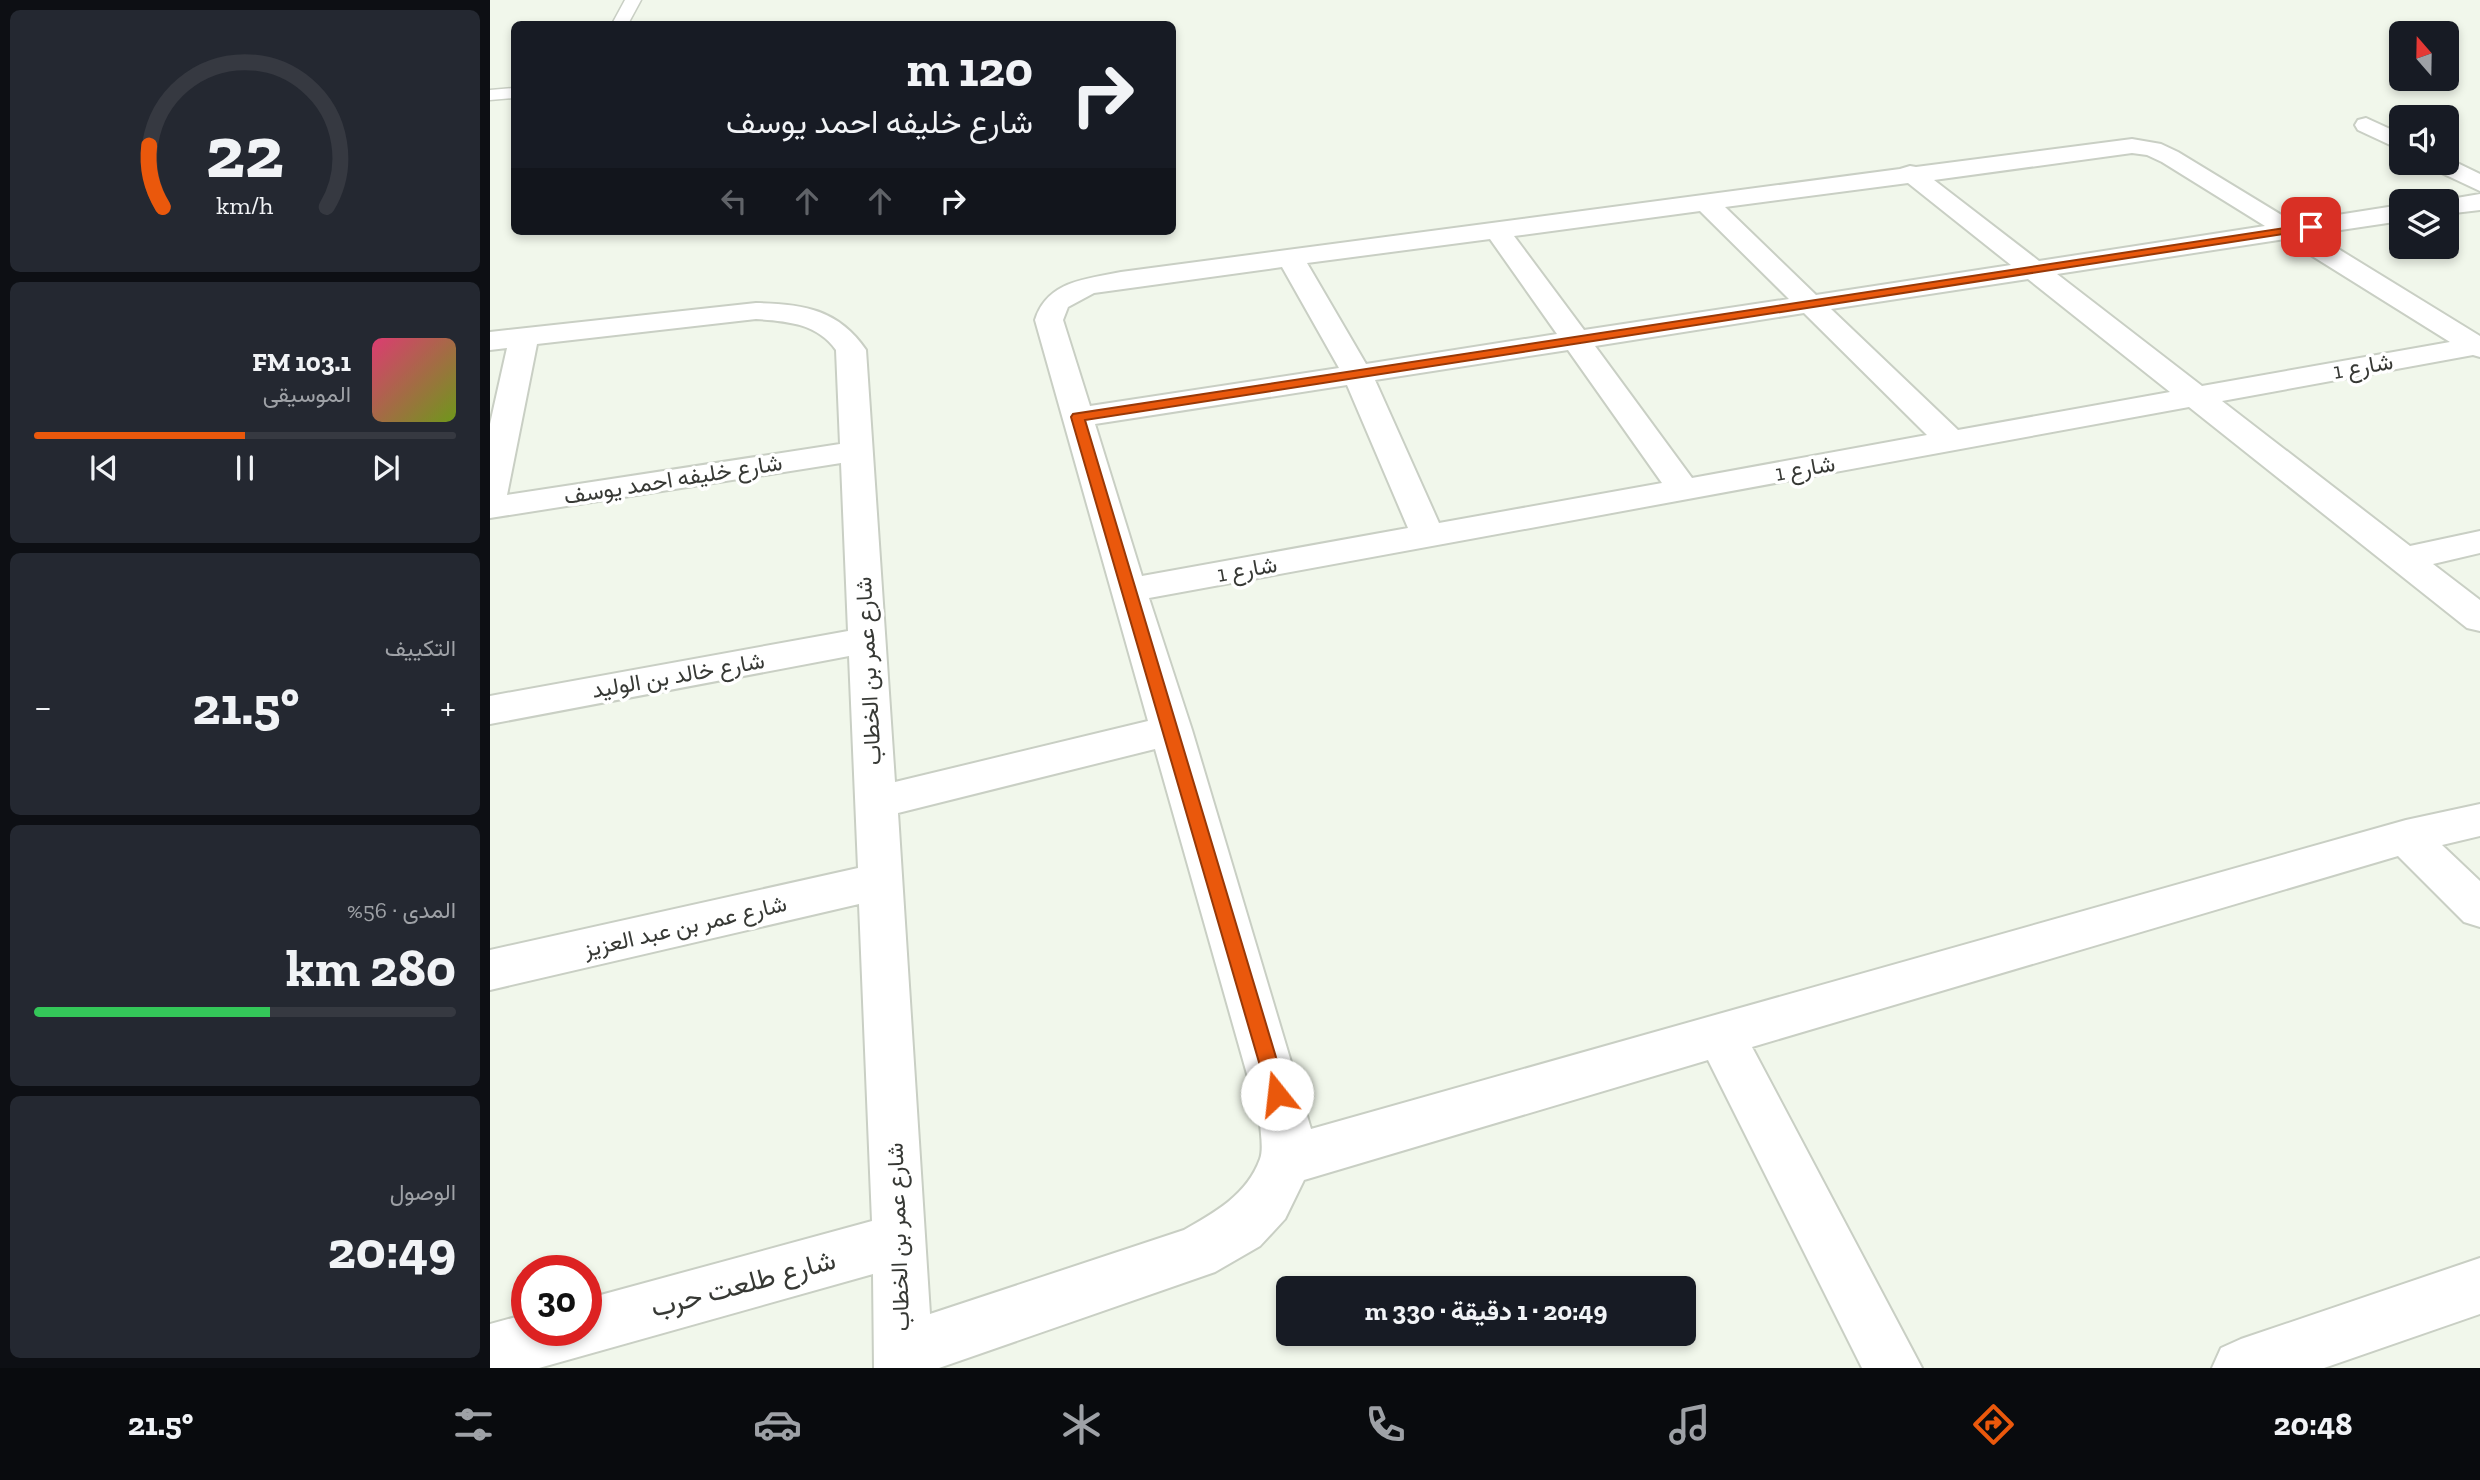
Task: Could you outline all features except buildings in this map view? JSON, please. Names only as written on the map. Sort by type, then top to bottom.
[{"type":"street","points":[[2367,125],[2389,137]]},
{"type":"street","points":[[902,1360],[1196,1253],[1241,1227],[1266,1201],[1287,1160],[1285,1120],[1049,320],[1051,306],[1060,296],[1121,280],[2132,145],[2153,149],[2170,157],[2479,346]]},
{"type":"street","points":[[1910,173],[2480,619]]},
{"type":"street","points":[[2459,173],[2480,184]]},
{"type":"street","points":[[1704,201],[1951,441]]},
{"type":"street","points":[[2459,205],[2480,202]]},
{"type":"street","points":[[1078,417],[2389,216]]},
{"type":"street","points":[[1496,229],[1684,490]]},
{"type":"street","points":[[1290,257],[1357,374],[1428,536]]},
{"type":"street","name":"شارع عمر بن الخطاب","points":[[507,340],[755,311],[797,314],[817,320],[833,328],[851,349],[900,1240],[902,1360]]},
{"type":"street","points":[[490,497],[507,340]]},
{"type":"street","name":"شارع 1","points":[[1130,590],[2479,346]]},
{"type":"street","name":"شارع خليفه احمد يوسف","points":[[490,508],[856,451]]},
{"type":"street","points":[[2404,559],[2480,542]]},
{"type":"street","name":"شارع خالد بن الوليد","points":[[490,710],[866,640]]},
{"type":"street","points":[[875,803],[1172,730]]},
{"type":"street","points":[[1287,1160],[2406,837],[2480,820]]},
{"type":"street","points":[[2406,837],[2480,909]]},
{"type":"street","name":"شارع عمر بن عبد العزيز","points":[[490,970],[880,881]]},
{"type":"street","points":[[1720,1035],[1893,1368]]},
{"type":"street","name":"شارع طلعت حرب","points":[[602,1323],[900,1240]]},
{"type":"street","points":[[2241,1368],[2480,1286]]},
{"type":"street","points":[[490,1353],[516,1346]]},
{"type":"lane","points":[[622,21],[634,0]]},
{"type":"lane","points":[[490,95],[511,93]]},
{"type":"route","points":[[1277,1094],[1078,417],[2311,227]]}]
